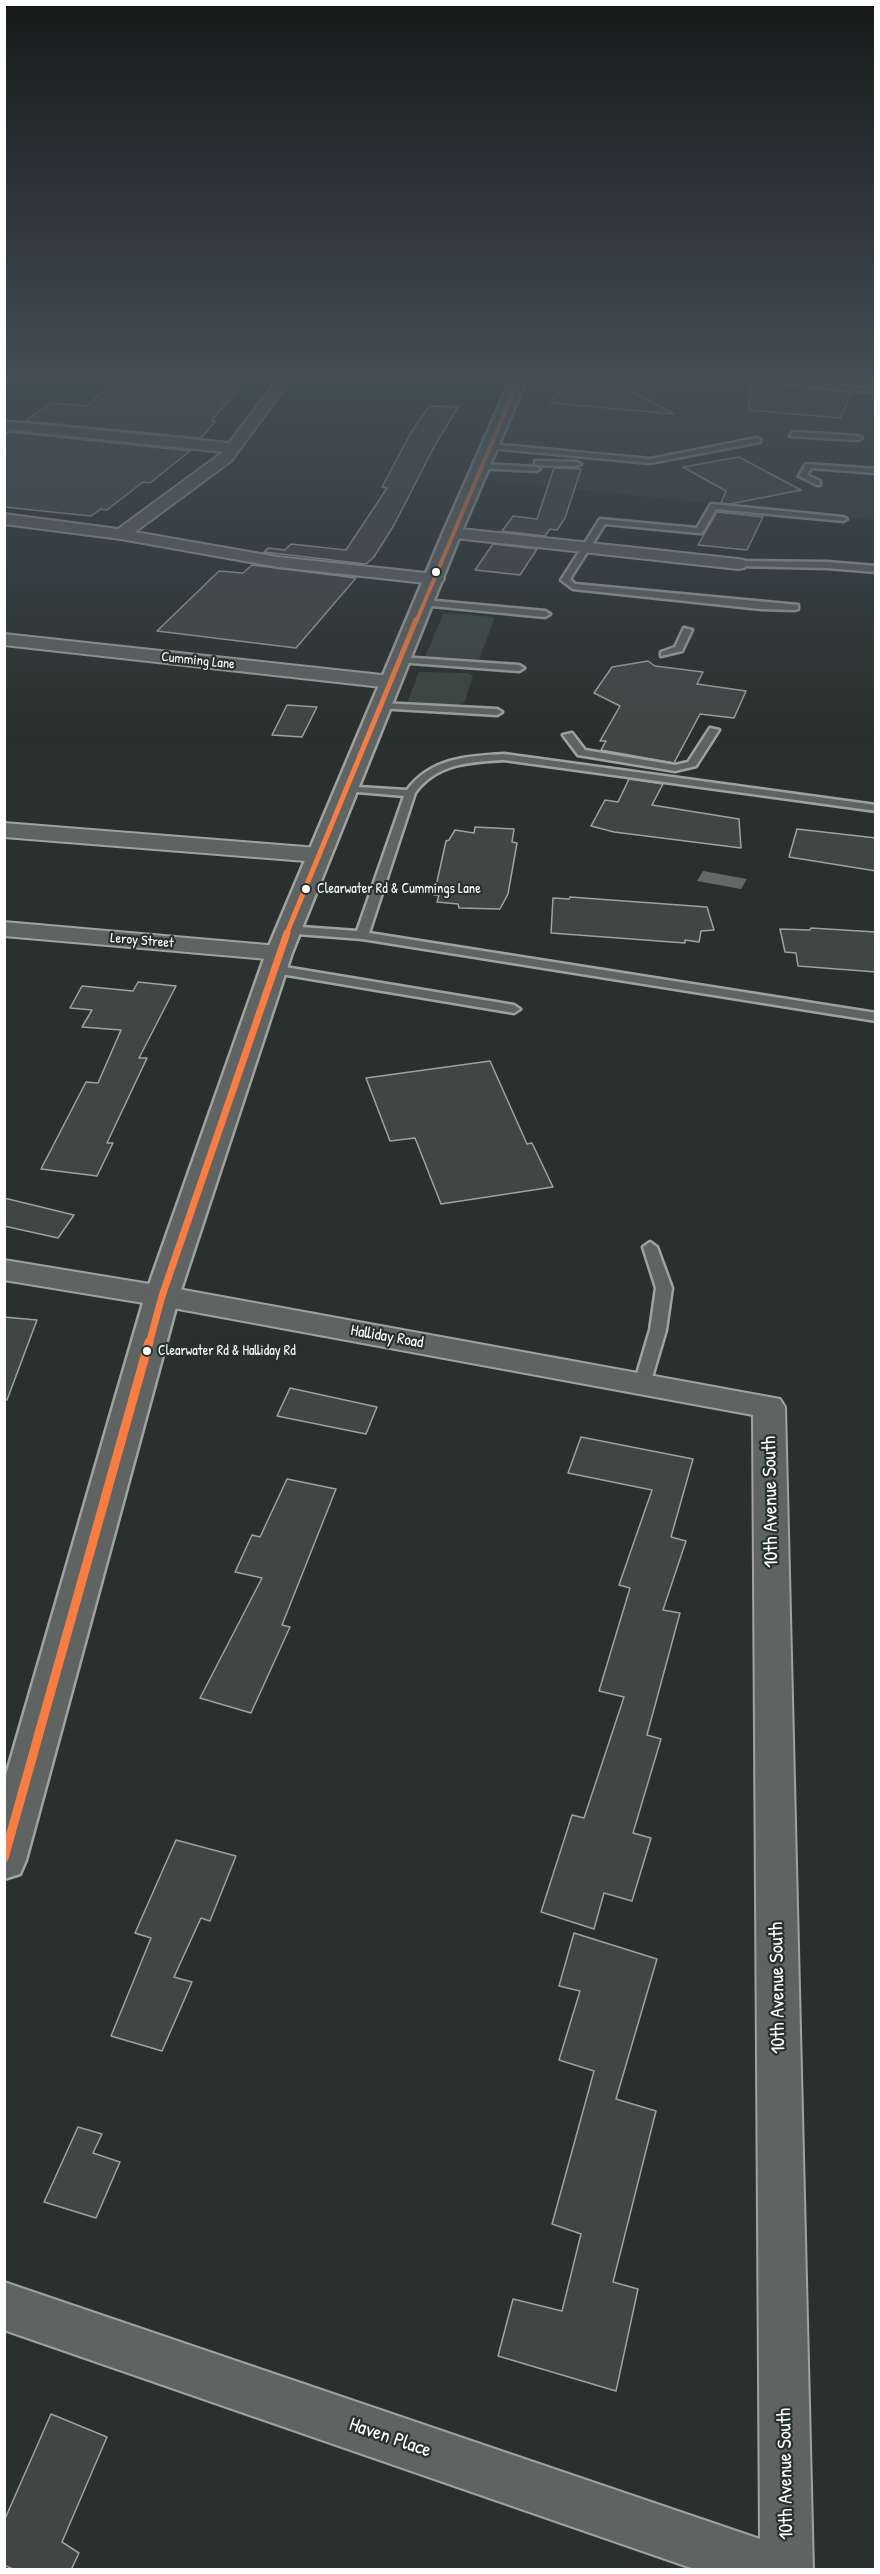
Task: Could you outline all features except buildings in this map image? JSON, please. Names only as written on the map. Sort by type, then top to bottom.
[{"type":"street","points":[[121,534],[166,501]]},
{"type":"street","points":[[4,1860],[162,1296],[280,950],[466,501]]},
{"type":"street","points":[[4,519],[121,534],[430,591]]},
{"type":"street","points":[[452,533],[738,564]]},
{"type":"street","name":"Cumming Lane","points":[[4,639],[391,683]]},
{"type":"street","points":[[4,830],[318,855]]},
{"type":"street","name":"Leroy Street","points":[[4,929],[280,950]]},
{"type":"street","name":"Halliday Road","points":[[4,1269],[769,1407]]},
{"type":"street","name":"10th Avenue South","points":[[769,1407],[787,2570]]},
{"type":"street","name":"Haven Place","points":[[4,2306],[775,2570]]},
{"type":"lane","points":[[795,607],[761,606],[573,586],[565,580],[603,521],[699,531],[714,506],[843,519]]},
{"type":"lane","points":[[738,564],[827,565],[876,569]]},
{"type":"lane","points":[[430,591],[545,614]]},
{"type":"lane","points":[[664,654],[679,649],[687,630]]},
{"type":"lane","points":[[391,683],[519,668]]},
{"type":"lane","points":[[391,683],[497,712]]},
{"type":"lane","points":[[568,735],[582,753],[675,768],[692,764],[714,730]]},
{"type":"lane","points":[[362,935],[410,793],[417,780],[429,771],[447,764],[504,757],[876,808]]},
{"type":"lane","points":[[346,788],[410,793]]},
{"type":"lane","points":[[280,950],[362,935],[876,1017]]},
{"type":"lane","points":[[280,950],[514,1009]]},
{"type":"lane","points":[[642,1384],[658,1330],[664,1288],[650,1247]]},
{"type":"shaded area","points":[[691,501],[875,501],[875,520]]},
{"type":"shaded area","points":[[443,614],[492,617],[494,620],[479,659],[445,662],[425,657]]},
{"type":"shaded area","points":[[419,672],[468,673],[473,676],[464,703],[446,708],[407,703]]},
{"type":"shaded area","points":[[703,871],[747,879],[741,889],[697,881]]},
{"type":"transit line","points":[[4,1858],[162,1296],[279,953],[466,501]]},
{"type":"place","name":"Clearwater Rd & Cummings Lane","points":[[306,889]]},
{"type":"place","name":"Clearwater Rd & Halliday Rd","points":[[147,1351]]}]
